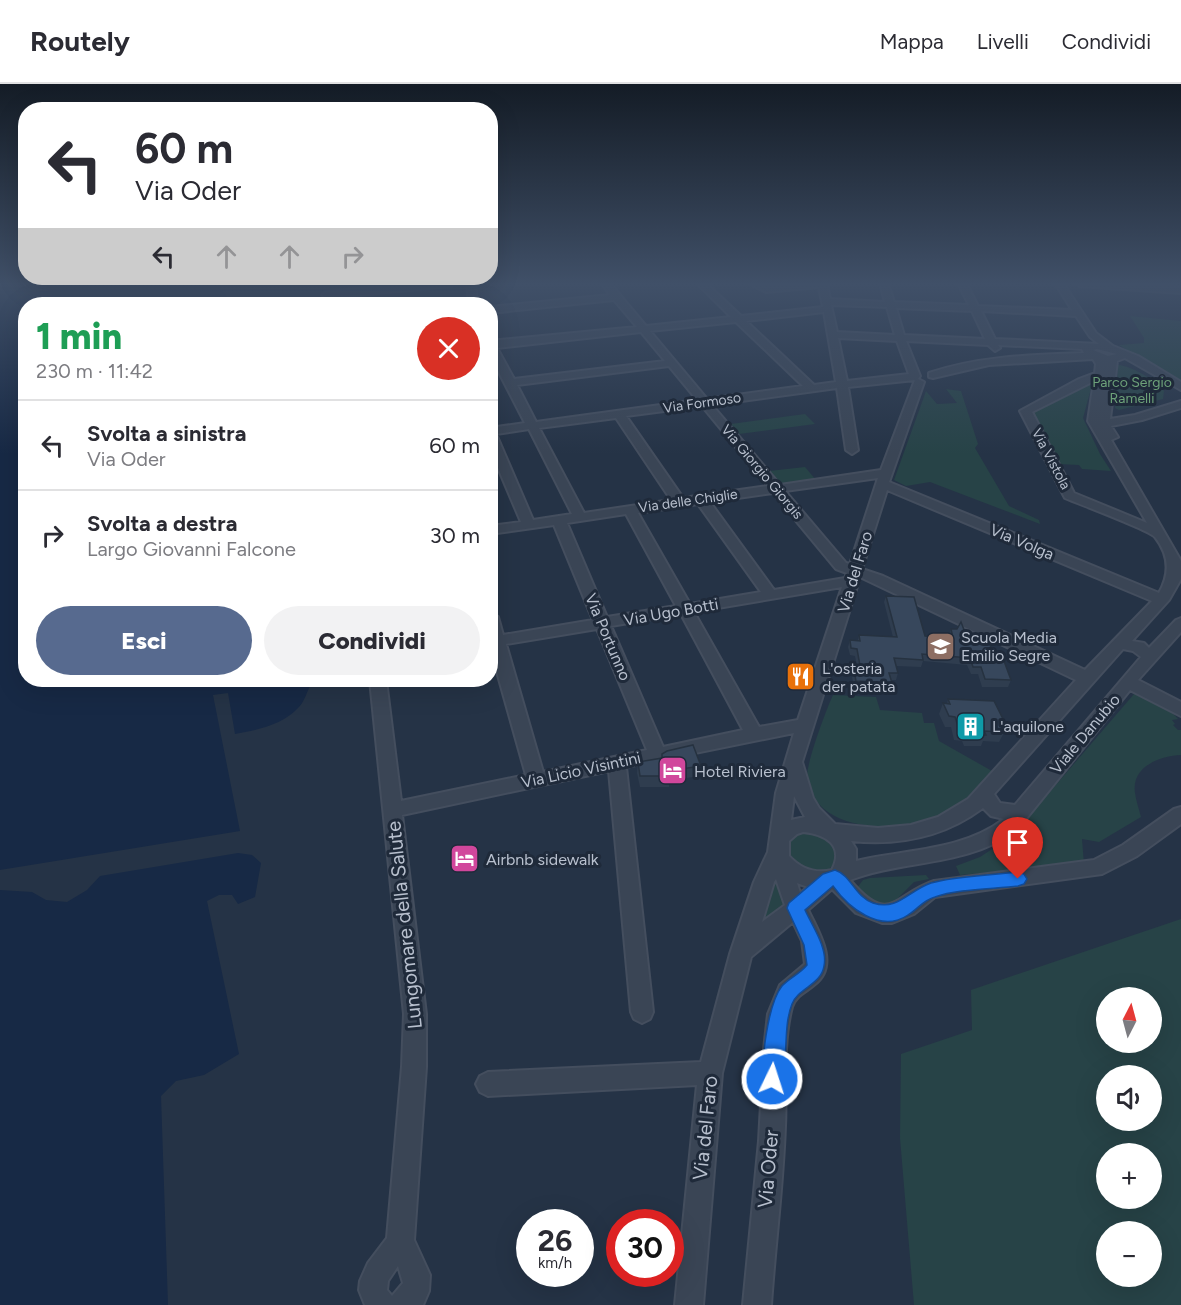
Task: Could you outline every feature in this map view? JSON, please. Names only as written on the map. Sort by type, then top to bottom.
[{"type":"street","points":[[498,344],[539,340]]},
{"type":"street","name":"Via Giorgio Giorgis","points":[[653,340],[838,564],[853,577]]},
{"type":"street","points":[[761,340],[811,388]]},
{"type":"street","points":[[832,340],[844,384],[852,450]]},
{"type":"street","points":[[901,340],[916,378]]},
{"type":"street","points":[[1181,392],[1135,366],[1117,358],[1093,348],[1069,357],[1001,362],[991,340],[1093,348],[1108,346],[1118,350],[1117,358],[1110,365],[1100,418],[1181,550]]},
{"type":"street","points":[[1090,340],[1101,363],[1100,418],[1175,565],[1170,594]]},
{"type":"street","points":[[1117,358],[1181,387]]},
{"type":"street","points":[[498,359],[580,517]]},
{"type":"street","name":"Via Formoso","points":[[498,432],[811,388],[916,378],[953,368],[1001,362]]},
{"type":"street","points":[[510,383],[672,363]]},
{"type":"street","name":"Via Vistola","points":[[1099,375],[1026,411],[1069,495],[1158,531]]},
{"type":"street","name":"Via del Faro","points":[[689,1305],[710,1073],[741,954],[764,882],[781,852],[785,793],[916,378]]},
{"type":"street","points":[[1100,418],[1181,399]]},
{"type":"street","points":[[1100,418],[1121,421],[1181,404]]},
{"type":"street","points":[[619,414],[679,502]]},
{"type":"street","points":[[498,452],[529,525]]},
{"type":"street","name":"Via delle Chiglie","points":[[498,529],[776,489],[884,478]]},
{"type":"street","name":"Via Volga","points":[[884,478],[1170,594]]},
{"type":"street","points":[[701,499],[771,595]]},
{"type":"street","points":[[630,509],[754,734]]},
{"type":"street","name":"Via Portunno","points":[[560,520],[657,754]]},
{"type":"street","points":[[853,577],[878,579],[1087,678]]},
{"type":"street","name":"Via Ugo Botti","points":[[498,640],[771,595],[853,577]]},
{"type":"street","name":"Viale Danubio","points":[[830,831],[885,836],[919,832],[954,819],[985,794],[1087,678],[1170,594]]},
{"type":"street","name":"Viale Danubio","points":[[835,877],[953,850],[978,842],[1007,828],[1127,682],[1181,623]]},
{"type":"street","points":[[1134,631],[1146,640],[1164,642]]},
{"type":"street","points":[[1121,644],[1137,647],[1150,657]]},
{"type":"street","points":[[498,654],[536,779]]},
{"type":"street","points":[[1127,682],[1181,710]]},
{"type":"street","name":"Lungomare della Salute","points":[[379,687],[416,1024],[400,1243]]},
{"type":"street","name":"Via Licio Visintini","points":[[392,810],[617,762],[807,725]]},
{"type":"street","points":[[617,762],[642,1011]]},
{"type":"street","points":[[741,954],[764,930],[816,893],[845,868],[848,855],[842,842],[812,813],[804,800],[794,763]]},
{"type":"street","points":[[985,794],[988,802],[996,810],[1005,813],[1020,812]]},
{"type":"street","points":[[835,877],[850,897],[861,906],[878,912],[897,912],[907,907],[921,894],[934,889],[1095,868],[1137,848],[1181,814]]},
{"type":"street","points":[[795,908],[785,876],[781,852],[792,828],[800,825],[820,827],[830,831]]},
{"type":"street","points":[[781,852],[800,876],[820,880],[835,877]]},
{"type":"street","name":"Via Oder","points":[[757,1305],[771,1152],[773,1070],[779,1016],[788,993],[812,974],[816,966],[812,945],[795,908]]},
{"type":"street","points":[[488,1084],[710,1073]]},
{"type":"street","points":[[382,1305],[374,1293],[376,1274],[400,1243],[417,1273],[418,1282],[415,1292],[404,1305]]},
{"type":"green space","points":[[1144,340],[1181,340],[1181,383],[1119,345],[1144,343]]},
{"type":"green space","name":"Parco Sergio Ramelli","points":[[1118,365],[1143,374],[1155,382],[1164,391],[1163,399],[1119,410],[1115,408]]},
{"type":"green space","points":[[1093,381],[1083,418],[1111,471],[1082,469],[1079,465],[1058,464],[1032,416],[1037,409]]},
{"type":"green space","points":[[946,389],[961,391],[978,444],[975,448],[1009,506],[1039,520],[1040,524],[930,482],[906,486],[894,480],[926,391],[937,404],[957,403]]},
{"type":"green space","points":[[805,414],[815,424],[739,434],[731,424]]},
{"type":"green space","points":[[805,467],[816,480],[780,485],[769,471]]},
{"type":"green space","points":[[1134,694],[1167,707],[1178,719],[1172,720],[1175,724],[1173,725],[1181,730],[1181,755],[1156,761],[1148,765],[1137,776],[1135,793],[1141,817],[1099,842],[1082,839],[1084,864],[960,875],[956,866],[980,857],[1012,836]]},
{"type":"green space","points":[[833,695],[876,697],[880,710],[922,713],[924,723],[934,723],[939,741],[992,771],[953,810],[937,818],[901,826],[860,824],[841,819],[825,810],[813,796],[807,778],[821,724]]},
{"type":"green space","points":[[801,831],[820,834],[833,843],[836,858],[832,867],[827,870],[812,870],[796,864],[790,858],[786,852],[786,846],[789,839]]},
{"type":"green space","points":[[926,875],[929,879],[914,882],[890,906],[874,905],[857,888],[863,880],[870,878]]},
{"type":"green space","points":[[776,878],[786,906],[756,928]]},
{"type":"green space","points":[[1181,919],[1181,1305],[914,1305],[900,1138],[901,1054],[972,1030],[971,990]]},
{"type":"water","points":[[0,340],[18,340],[18,687],[310,687],[301,705],[293,713],[269,726],[235,734],[228,693],[213,695],[240,831],[0,870]]},
{"type":"water","points":[[238,853],[252,855],[261,863],[255,897],[238,904],[232,895],[219,895],[207,901],[239,1054],[204,1075],[176,1081],[161,1096],[168,1305],[0,1305],[0,890],[32,892],[46,900],[67,902],[87,890],[100,876]]},
{"type":"building","name":"Scuola Media Emilio Segre","points":[[886,596],[914,597],[925,636],[953,638],[951,629],[957,629],[961,622],[966,635],[987,636],[993,654],[996,654],[999,661],[1004,661],[1011,680],[985,679],[981,667],[973,667],[970,658],[922,654],[923,660],[894,658],[898,673],[889,673],[892,683],[856,681],[854,670],[861,671],[857,649],[851,648],[850,640],[860,641],[859,635],[897,637]]},
{"type":"building","points":[[948,699],[994,701],[1007,727],[1002,727],[1004,732],[984,731],[986,735],[968,735],[967,730],[959,729],[955,717],[949,716],[943,703],[950,704]]},
{"type":"building","points":[[693,745],[701,766],[675,770],[670,772],[670,776],[640,776],[638,762],[662,758],[662,754],[667,751]]},
{"type":"place","name":"Scuola Media Emilio Segre","points":[[940,646]]},
{"type":"place","name":"L'osteria der patata","points":[[801,677]]},
{"type":"place","name":"L'aquilone","points":[[971,726]]},
{"type":"place","name":"Hotel Riviera","points":[[673,771]]},
{"type":"place","name":"Airbnb sidewalk","points":[[465,859]]},
{"type":"route","points":[[772,1079],[782,1004],[788,993],[812,974],[816,966],[812,945],[795,908],[816,893],[829,879],[835,877],[850,897],[861,906],[873,911],[889,913],[901,911],[917,897],[934,889],[1018,879]]}]
